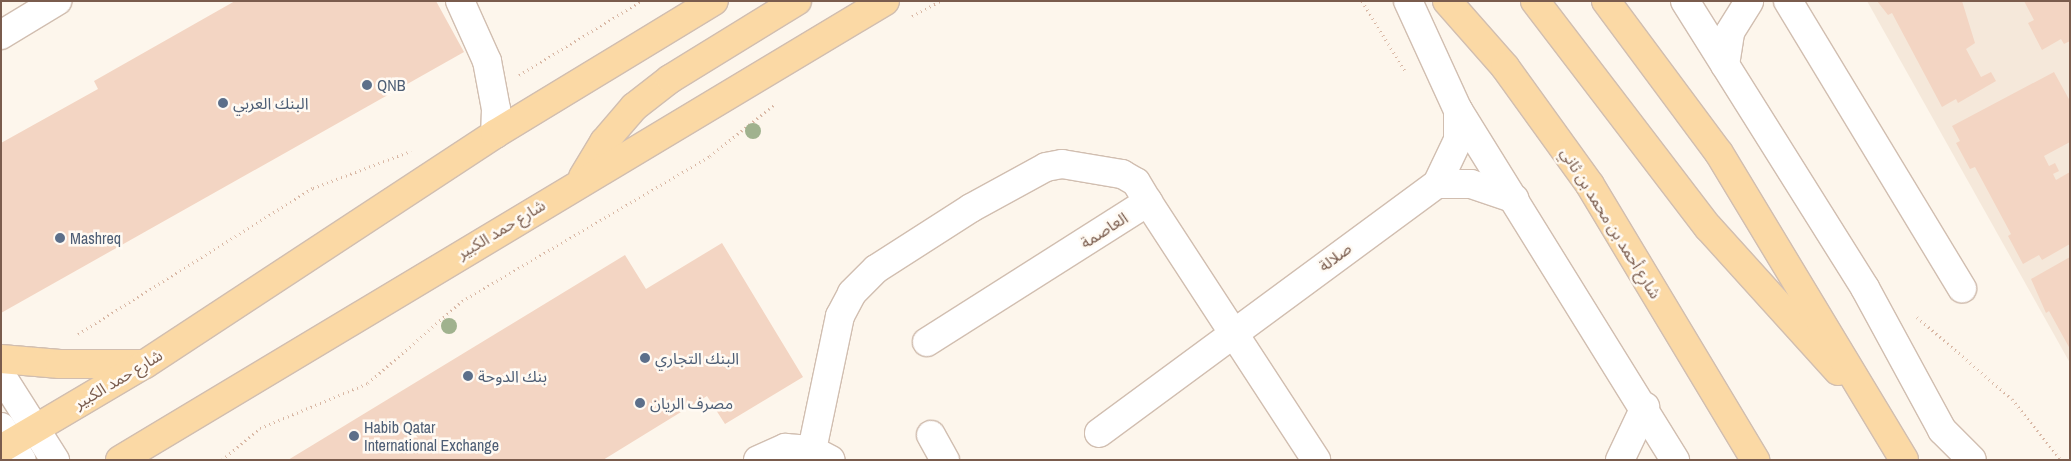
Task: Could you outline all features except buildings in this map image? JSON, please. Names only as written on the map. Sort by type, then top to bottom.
[{"type":"main road","name":"شارع حمد الكبير","points":[[9,445],[145,364],[495,134],[714,1]]},
{"type":"main road","points":[[581,181],[604,142],[634,107],[670,79],[797,1]]},
{"type":"main road","name":"شارع حمد الكبير","points":[[120,460],[154,448],[581,181],[884,1]]},
{"type":"main road","name":"شارع أحمد بن محمد بن ثاني","points":[[1447,1],[1506,67],[1590,185],[1755,460]]},
{"type":"main road","points":[[1535,1],[1708,227],[1876,412]]},
{"type":"main road","points":[[1606,1],[1718,153],[1904,460]]},
{"type":"main road","points":[[1,358],[60,364],[145,364]]},
{"type":"main road","points":[[1725,409],[1775,460]]},
{"type":"street","points":[[1,36],[56,1]]},
{"type":"street","points":[[460,1],[487,61],[494,90],[495,134]]},
{"type":"street","points":[[1408,1],[1458,110],[1645,407],[1675,460]]},
{"type":"street","points":[[1685,1],[1864,288],[1942,430],[1972,460]]},
{"type":"street","points":[[1725,65],[1730,32],[1749,1]]},
{"type":"street","points":[[1788,1],[1962,288]]},
{"type":"street","name":"صلالة","points":[[1099,433],[1437,184],[1458,140],[1458,110]]},
{"type":"street","points":[[761,458],[786,448],[821,455],[840,316],[852,293],[876,269],[971,208],[1046,167],[1062,164],[1122,174],[1136,182],[1316,460]]},
{"type":"street","points":[[1437,184],[1471,184],[1515,199]]},
{"type":"street","name":"العاصمة","points":[[928,342],[1148,202]]},
{"type":"street","points":[[1,375],[55,460]]},
{"type":"street","points":[[1620,460],[1645,407]]},
{"type":"street","points":[[931,434],[945,460]]},
{"type":"path","points":[[494,90],[641,1]]},
{"type":"path","points":[[906,19],[940,1]]},
{"type":"path","points":[[222,460],[260,428],[368,383],[462,301],[710,156],[758,121],[782,97]]},
{"type":"path","points":[[74,336],[313,188],[419,149]]},
{"type":"shaded area","points":[[1867,1],[2070,1],[2070,363]]},
{"type":"place","name":"QNB","points":[[367,85]]},
{"type":"place","name":"البنك العربي","points":[[223,103]]},
{"type":"place","name":"Mashreq","points":[[60,238]]},
{"type":"place","name":"البنك التجاري","points":[[645,358]]},
{"type":"place","name":"بنك الدوحة","points":[[468,376]]},
{"type":"place","name":"مصرف الريان","points":[[640,403]]},
{"type":"place","name":"Habib Qatar International Exchange","points":[[354,436]]}]
